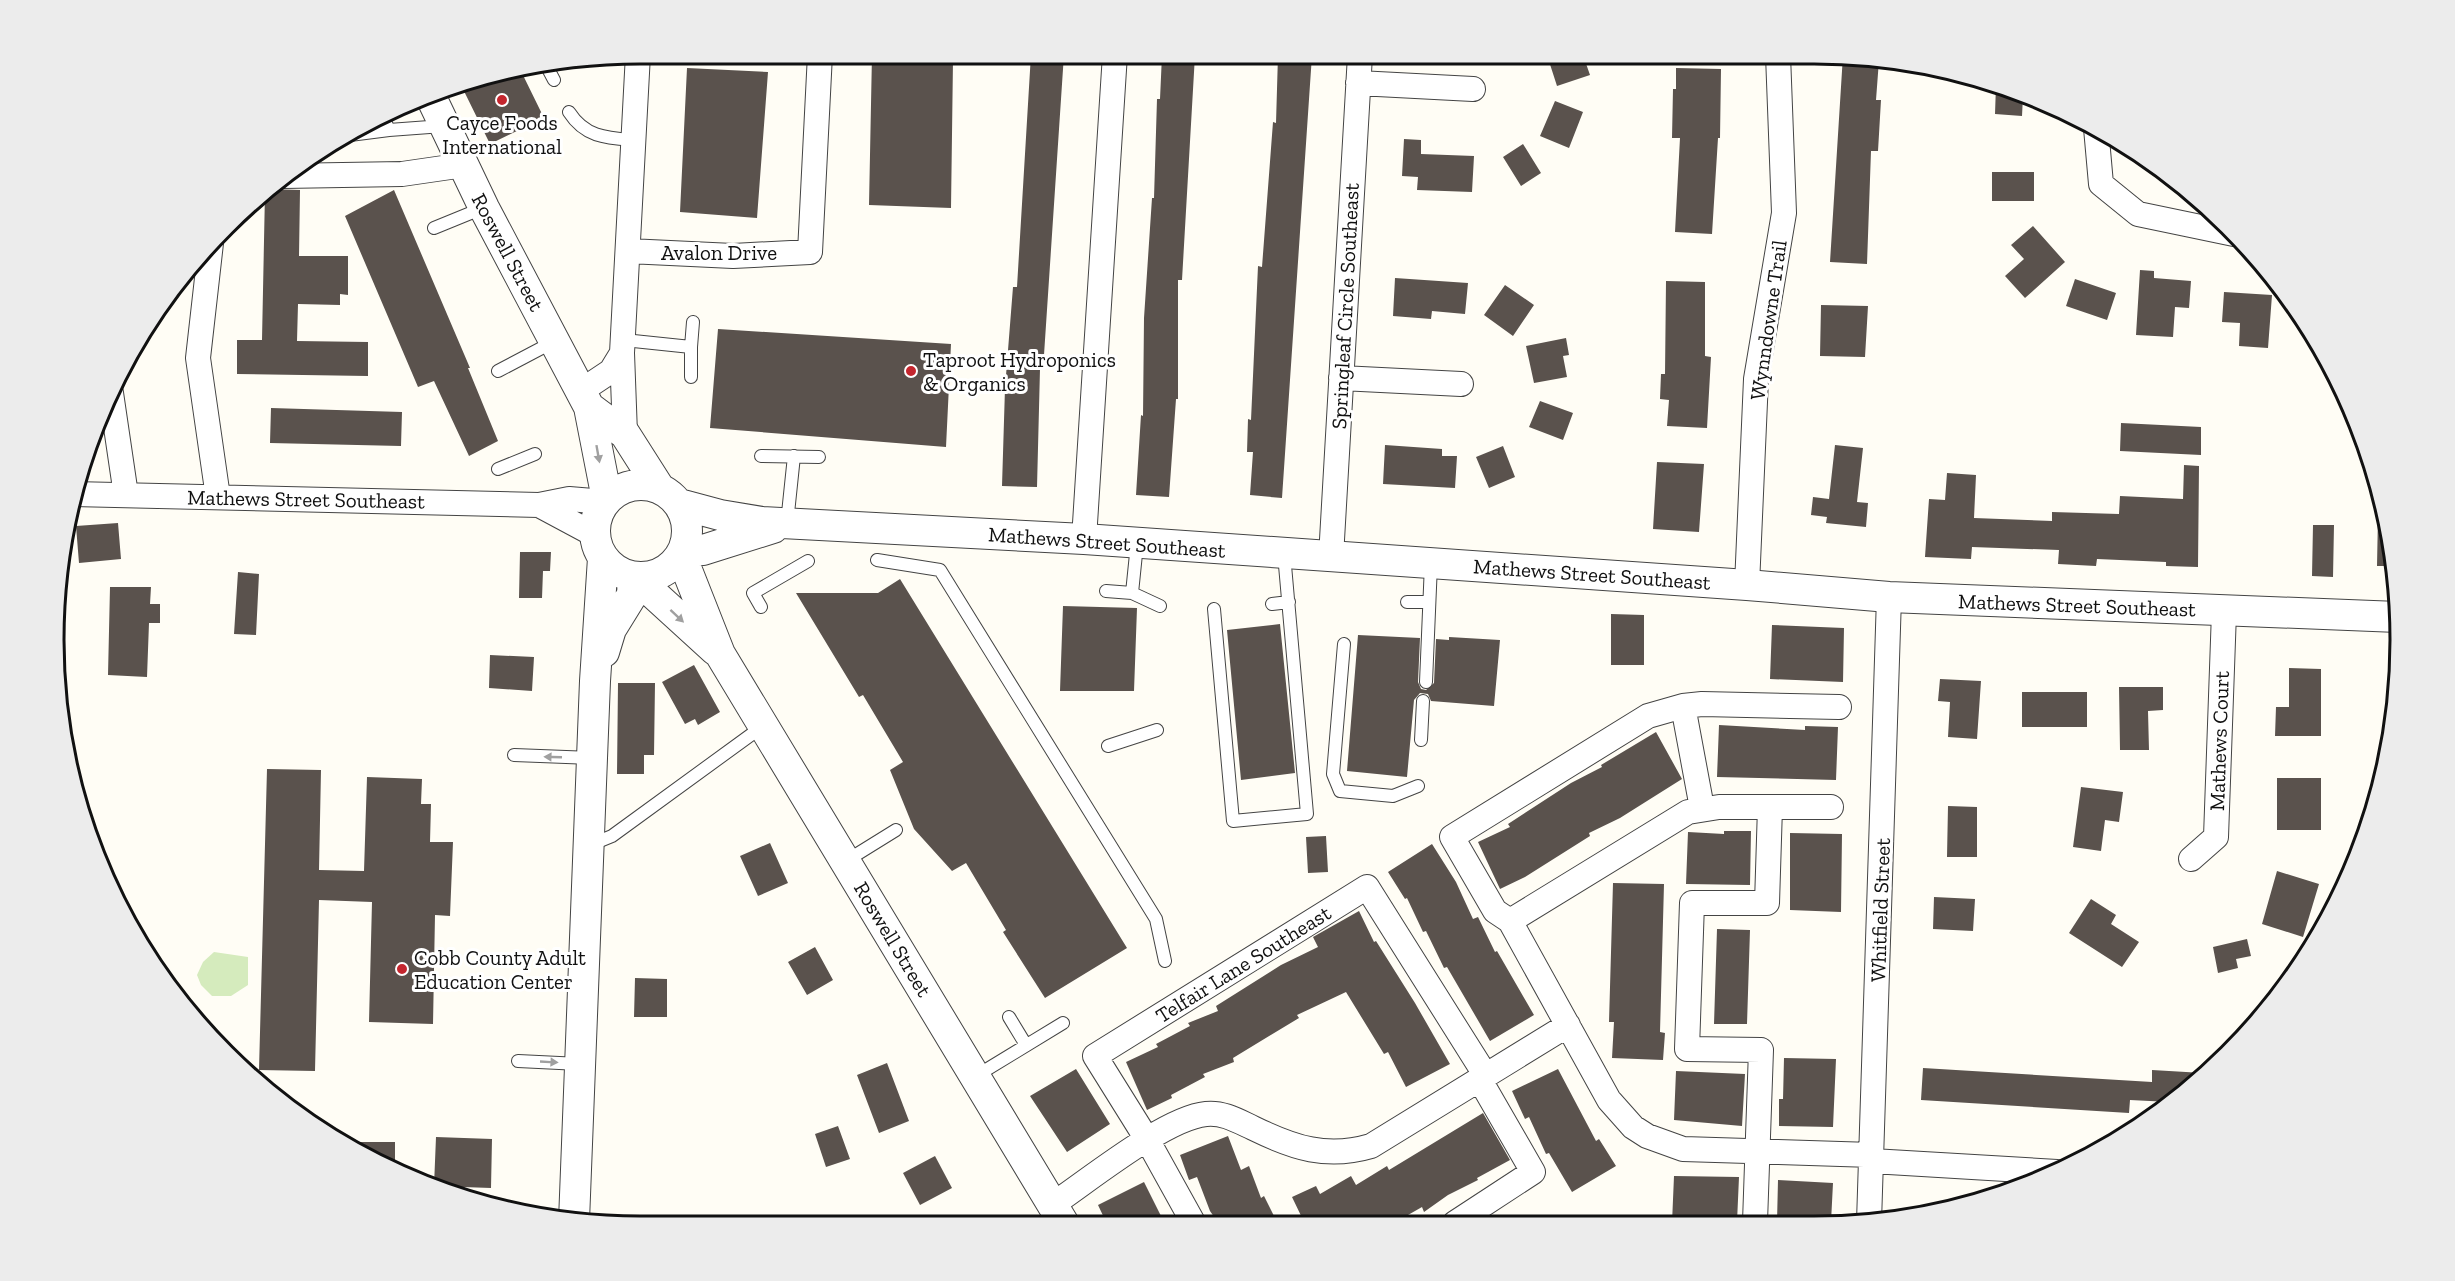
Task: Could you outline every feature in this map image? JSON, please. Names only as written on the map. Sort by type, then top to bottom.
[{"type":"street","points":[[625,434],[623,347],[637,65]]},
{"type":"street","name":"Avalon Drive","points":[[628,251],[733,256],[810,252],[819,65]]},
{"type":"street","points":[[1084,539],[1114,65]]},
{"type":"street","name":"Springleaf Circle Southeast","points":[[1331,557],[1359,65]]},
{"type":"street","name":"Wynndowne Trail","points":[[1747,585],[1756,379],[1784,213],[1778,65]]},
{"type":"street","points":[[1358,83],[1473,89]]},
{"type":"street","name":"Roswell Street","points":[[434,103],[484,208],[585,399],[606,501]]},
{"type":"street","points":[[2097,139],[2100,184],[2138,214],[2220,231]]},
{"type":"street","points":[[301,176],[402,174],[464,165]]},
{"type":"street","points":[[209,259],[198,358],[218,497]]},
{"type":"street","points":[[585,399],[611,371],[623,347]]},
{"type":"street","points":[[1341,378],[1461,384]]},
{"type":"street","name":"Roswell Street","points":[[585,399],[625,434],[670,496]]},
{"type":"street","points":[[113,409],[126,495]]},
{"type":"street","points":[[574,1213],[595,681],[599,546],[595,523],[606,501],[625,487],[637,485],[670,496],[687,527],[682,553],[668,569],[657,575],[634,577],[621,573],[599,546]]},
{"type":"street","name":"Mathews Street Southeast","points":[[83,494],[539,505],[569,499],[606,501]]},
{"type":"street","name":"Mathews Street Southeast","points":[[670,496],[734,518],[787,524],[1084,539],[1889,597],[2389,617]]},
{"type":"street","name":"Mathews Street Southeast","points":[[539,505],[599,546]]},
{"type":"street","name":"Mathews Street Southeast","points":[[682,553],[703,550],[787,524]]},
{"type":"street","name":"Roswell Street","points":[[682,553],[720,654],[1058,1215]]},
{"type":"street","points":[[595,681],[611,629],[632,595],[634,577]]},
{"type":"street","name":"Roswell Street","points":[[634,577],[720,654]]},
{"type":"street","name":"Whitfield Street","points":[[1869,1214],[1889,597]]},
{"type":"street","name":"Mathews Court","points":[[2192,859],[2216,837],[2224,612]]},
{"type":"street","points":[[1839,707],[1728,703],[1683,706],[1648,716],[1452,837],[1495,911],[1510,921],[1609,1100],[1622,1116],[1647,1136],[1683,1149],[1872,1158],[2038,1171]]},
{"type":"street","points":[[1683,706],[1702,808]]},
{"type":"street","points":[[1755,1216],[1761,1050],[1687,1049],[1691,914],[1692,903],[1767,903],[1770,807]]},
{"type":"street","points":[[1510,921],[1688,812],[1702,808],[1831,807]]},
{"type":"street","name":"Telfair Lane Southeast","points":[[1190,1216],[1148,1141],[1095,1056],[1367,887],[1483,1078],[1533,1172],[1466,1216]]},
{"type":"street","points":[[1058,1215],[1148,1141],[1191,1118],[1204,1114],[1218,1114],[1232,1118],[1300,1149],[1318,1152],[1354,1151],[1390,1137],[1568,1025]]},
{"type":"lane","points":[[550,72],[554,80],[555,71]]},
{"type":"lane","points":[[569,112],[585,130],[596,136],[633,140]]},
{"type":"lane","points":[[386,124],[389,130]]},
{"type":"lane","points":[[370,132],[444,126]]},
{"type":"lane","points":[[434,228],[484,208]]},
{"type":"lane","points":[[691,377],[693,322]]},
{"type":"lane","points":[[498,371],[555,341]]},
{"type":"lane","points":[[623,347],[691,347]]},
{"type":"lane","points":[[498,469],[535,454]]},
{"type":"lane","points":[[761,456],[819,457]]},
{"type":"lane","points":[[787,524],[794,456]]},
{"type":"lane","points":[[1131,593],[1137,544]]},
{"type":"lane","points":[[1214,609],[1233,821],[1307,814],[1284,554]]},
{"type":"lane","points":[[877,560],[940,570],[1156,919],[1166,961]]},
{"type":"lane","points":[[762,607],[753,593],[808,561]]},
{"type":"lane","points":[[1425,682],[1431,564]]},
{"type":"lane","points":[[1106,591],[1131,593],[1160,606]]},
{"type":"lane","points":[[1272,604],[1289,602]]},
{"type":"lane","points":[[1407,602],[1429,602]]},
{"type":"lane","points":[[1344,644],[1333,774],[1340,791],[1393,796],[1418,786]]},
{"type":"lane","points":[[1421,740],[1423,701]]},
{"type":"lane","points":[[589,846],[612,836],[764,726]]},
{"type":"lane","points":[[1108,746],[1157,730]]},
{"type":"lane","points":[[514,755],[592,758]]},
{"type":"lane","points":[[846,861],[896,830]]},
{"type":"lane","points":[[1009,1017],[1026,1046]]},
{"type":"lane","points":[[975,1077],[1063,1023]]},
{"type":"lane","points":[[518,1061],[580,1064]]},
{"type":"green space","points":[[214,952],[248,957],[248,985],[231,996],[212,996],[201,985],[197,975],[203,962]]},
{"type":"building","points":[[872,65],[953,65],[951,208],[869,205]]},
{"type":"building","points":[[1030,65],[1063,65],[1043,370],[1040,369],[1037,487],[1002,486],[1005,388],[1013,287],[1017,287]]},
{"type":"building","points":[[1162,65],[1194,65],[1182,280],[1178,280],[1178,399],[1176,399],[1169,497],[1136,495],[1141,415],[1143,416],[1144,318],[1152,198],[1154,198],[1157,99],[1160,99]]},
{"type":"building","points":[[1278,65],[1311,65],[1282,498],[1250,495],[1253,452],[1247,452],[1248,419],[1251,420],[1258,266],[1262,267],[1273,122],[1276,123]]},
{"type":"building","points":[[1550,65],[1586,65],[1590,75],[1557,86]]},
{"type":"building","points":[[1842,66],[1878,68],[1876,100],[1881,100],[1878,151],[1871,151],[1867,264],[1830,262]]},
{"type":"building","points":[[687,68],[768,72],[757,218],[680,212]]},
{"type":"building","points":[[1676,68],[1721,69],[1720,138],[1718,138],[1712,234],[1675,232],[1680,138],[1672,138]]},
{"type":"building","name":"Cayce Foods International","points":[[524,77],[544,118],[490,144],[464,92]]},
{"type":"building","points":[[1996,94],[2023,103],[2022,116],[1995,114]]},
{"type":"building","points":[[1555,101],[1583,112],[1569,148],[1540,136]]},
{"type":"building","points":[[1404,139],[1421,140],[1421,154],[1474,156],[1472,192],[1417,190],[1418,177],[1402,176]]},
{"type":"building","points":[[1523,144],[1541,173],[1521,186],[1503,157]]},
{"type":"building","points":[[1992,172],[2034,172],[2034,201],[1992,201]]},
{"type":"building","points":[[283,189],[300,190],[299,256],[348,256],[348,295],[340,294],[340,305],[298,304],[297,341],[368,342],[368,376],[237,374],[237,340],[262,340],[265,204]]},
{"type":"building","points":[[394,190],[470,368],[468,368],[498,441],[469,456],[434,381],[418,387],[345,216]]},
{"type":"building","points":[[2033,226],[2065,262],[2025,298],[2005,276],[2024,259],[2011,245]]},
{"type":"building","points":[[2140,270],[2154,271],[2154,278],[2191,281],[2189,308],[2175,307],[2173,337],[2136,335]]},
{"type":"building","points":[[1395,278],[1468,283],[1465,314],[1432,311],[1431,319],[1393,316]]},
{"type":"building","points":[[2075,279],[2116,293],[2107,320],[2066,306]]},
{"type":"building","points":[[1666,281],[1705,282],[1705,356],[1711,357],[1707,428],[1667,426],[1669,400],[1660,399],[1661,374],[1665,374]]},
{"type":"building","points":[[1505,285],[1534,305],[1513,336],[1484,315]]},
{"type":"building","points":[[2224,292],[2272,295],[2268,348],[2239,346],[2240,323],[2222,322]]},
{"type":"building","points":[[1821,305],[1868,306],[1865,357],[1820,356]]},
{"type":"building","points":[[718,329],[951,344],[946,447],[710,428]]},
{"type":"building","points":[[1566,338],[1569,355],[1563,356],[1567,377],[1534,383],[1526,346]]},
{"type":"building","points":[[1540,401],[1573,413],[1563,440],[1529,427]]},
{"type":"building","points":[[271,408],[402,412],[401,446],[270,443]]},
{"type":"building","points":[[2121,423],[2201,427],[2201,455],[2120,451]]},
{"type":"building","points":[[1385,445],[1442,449],[1442,456],[1457,456],[1455,488],[1383,484]]},
{"type":"building","points":[[1835,445],[1863,448],[1857,502],[1868,503],[1866,527],[1826,523],[1827,517],[1811,515],[1813,497],[1829,499]]},
{"type":"building","points":[[1503,446],[1515,477],[1489,488],[1476,457]]},
{"type":"building","points":[[1657,462],[1704,464],[1699,532],[1653,529]]},
{"type":"building","points":[[2184,465],[2199,466],[2198,567],[2166,566],[2166,562],[2097,559],[2096,566],[2058,564],[2059,550],[1972,547],[1971,559],[1925,557],[1929,499],[1945,500],[1947,473],[1976,475],[1974,518],[2052,521],[2052,512],[2119,514],[2120,496],[2183,499]]},
{"type":"building","points":[[118,523],[121,559],[79,563],[76,526]]},
{"type":"building","points":[[2378,523],[2386,566],[2377,566]]},
{"type":"building","points":[[2313,525],[2334,525],[2333,577],[2312,576]]},
{"type":"building","points":[[520,552],[551,552],[550,571],[543,571],[542,598],[519,598]]},
{"type":"building","points":[[238,572],[259,574],[256,635],[234,634]]},
{"type":"building","points":[[900,579],[1127,948],[1045,998],[1003,932],[1006,930],[966,863],[952,871],[914,829],[890,770],[903,762],[863,695],[859,697],[796,593],[878,593]]},
{"type":"building","points":[[110,587],[151,587],[150,604],[160,604],[160,623],[149,623],[147,677],[108,675]]},
{"type":"building","points":[[1063,606],[1137,608],[1134,691],[1060,691]]},
{"type":"building","points":[[1611,614],[1644,615],[1644,665],[1611,665]]},
{"type":"building","points":[[1280,624],[1295,773],[1241,780],[1227,630]]},
{"type":"building","points":[[1772,625],[1844,628],[1843,682],[1770,679]]},
{"type":"building","points":[[1358,635],[1420,638],[1418,682],[1421,689],[1426,690],[1434,683],[1436,639],[1449,640],[1449,637],[1500,640],[1494,706],[1431,701],[1428,694],[1420,693],[1414,700],[1407,777],[1347,771]]},
{"type":"building","points":[[490,655],[534,657],[532,691],[489,688]]},
{"type":"building","points":[[694,665],[720,712],[698,725],[695,719],[685,724],[662,682]]},
{"type":"building","points":[[2289,668],[2321,669],[2321,736],[2275,736],[2276,707],[2289,707]]},
{"type":"building","points":[[1940,679],[1981,681],[1977,739],[1948,737],[1950,702],[1938,701]]},
{"type":"building","points":[[618,683],[655,683],[654,755],[644,755],[644,774],[617,774]]},
{"type":"building","points":[[2119,687],[2163,687],[2163,710],[2148,711],[2149,750],[2120,750]]},
{"type":"building","points":[[2022,692],[2087,692],[2087,727],[2022,727]]},
{"type":"building","points":[[1719,725],[1805,730],[1805,726],[1838,727],[1836,780],[1717,777]]},
{"type":"building","points":[[1656,732],[1682,779],[1620,818],[1589,833],[1590,836],[1525,877],[1500,889],[1478,842],[1510,827],[1508,824],[1571,783],[1602,767],[1601,765]]},
{"type":"building","name":"Cobb County Adult Education Center","points":[[267,769],[321,770],[319,870],[364,871],[367,777],[422,779],[421,804],[431,804],[430,842],[453,842],[450,916],[435,915],[433,1024],[369,1022],[372,902],[319,900],[315,1071],[259,1070]]},
{"type":"building","points":[[2277,778],[2321,778],[2321,830],[2277,830]]},
{"type":"building","points":[[2081,787],[2123,792],[2119,822],[2105,820],[2101,851],[2073,847]]},
{"type":"building","points":[[1948,806],[1977,807],[1977,857],[1947,857]]},
{"type":"building","points":[[1724,831],[1751,831],[1750,885],[1686,884],[1688,832],[1724,834]]},
{"type":"building","points":[[1790,833],[1842,834],[1841,912],[1790,910]]},
{"type":"building","points":[[1326,836],[1328,872],[1308,873],[1306,837]]},
{"type":"building","points":[[770,843],[788,883],[758,896],[740,856]]},
{"type":"building","points":[[1432,844],[1456,882],[1473,919],[1478,917],[1495,952],[1497,951],[1534,1015],[1490,1041],[1447,967],[1444,968],[1426,931],[1423,932],[1407,898],[1405,899],[1388,872]]},
{"type":"building","points":[[2277,871],[2319,884],[2303,937],[2262,924]]},
{"type":"building","points":[[1613,883],[1664,884],[1660,1032],[1665,1033],[1663,1060],[1612,1058],[1614,1022],[1609,1022]]},
{"type":"building","points":[[1934,897],[1975,899],[1973,931],[1933,929]]},
{"type":"building","points":[[2091,899],[2116,915],[2111,924],[2139,942],[2122,967],[2069,933]]},
{"type":"building","points":[[1359,911],[1374,942],[1376,941],[1415,1003],[1450,1064],[1406,1087],[1388,1052],[1384,1054],[1346,992],[1297,1015],[1299,1018],[1233,1058],[1234,1062],[1203,1074],[1205,1077],[1171,1095],[1172,1098],[1147,1110],[1126,1062],[1158,1047],[1156,1044],[1190,1026],[1188,1023],[1218,1011],[1216,1006],[1281,965],[1318,947],[1313,937]]},
{"type":"building","points":[[1717,929],[1750,930],[1747,1024],[1714,1024]]},
{"type":"building","points":[[2247,939],[2251,956],[2236,959],[2238,968],[2218,973],[2213,947]]},
{"type":"building","points":[[815,947],[833,980],[807,995],[788,962]]},
{"type":"building","points":[[635,978],[667,979],[667,1017],[634,1017]]},
{"type":"building","points":[[1784,1058],[1836,1059],[1833,1127],[1779,1126],[1779,1099],[1783,1099]]},
{"type":"building","points":[[887,1063],[909,1121],[879,1133],[857,1075]]},
{"type":"building","points":[[1923,1068],[2152,1082],[2152,1070],[2196,1073],[2159,1101],[2130,1100],[2129,1113],[1921,1100]]},
{"type":"building","points":[[1076,1069],[1110,1124],[1067,1152],[1030,1096]]},
{"type":"building","points":[[1558,1069],[1596,1141],[1599,1139],[1616,1166],[1572,1192],[1549,1153],[1546,1154],[1529,1117],[1525,1119],[1512,1091]]},
{"type":"building","points":[[1676,1071],[1745,1074],[1742,1126],[1674,1120]]},
{"type":"building","points":[[1483,1113],[1510,1160],[1448,1195],[1424,1212],[1422,1207],[1406,1216],[1301,1216],[1292,1197],[1316,1186],[1320,1194],[1351,1176],[1356,1185],[1387,1166],[1389,1170]]},
{"type":"building","points":[[838,1126],[850,1159],[826,1167],[815,1134]]},
{"type":"building","points":[[1228,1136],[1241,1170],[1249,1166],[1261,1198],[1264,1196],[1274,1216],[1213,1216],[1197,1177],[1189,1180],[1180,1155]]},
{"type":"building","points":[[436,1137],[492,1139],[491,1188],[458,1187],[434,1178]]},
{"type":"building","points":[[358,1142],[395,1142],[395,1161]]},
{"type":"building","points":[[935,1156],[952,1188],[920,1205],[903,1173]]},
{"type":"building","points":[[1674,1176],[1739,1177],[1737,1216],[1672,1216]]},
{"type":"building","points":[[1778,1180],[1833,1183],[1831,1216],[1777,1216]]},
{"type":"building","points":[[1144,1182],[1161,1216],[1103,1216],[1098,1205]]},
{"type":"place","name":"Cayce Foods International","points":[[502,100]]},
{"type":"place","name":"Taproot Hydroponics & Organics","points":[[911,371]]},
{"type":"place","name":"Cobb County Adult Education Center","points":[[402,969]]}]
